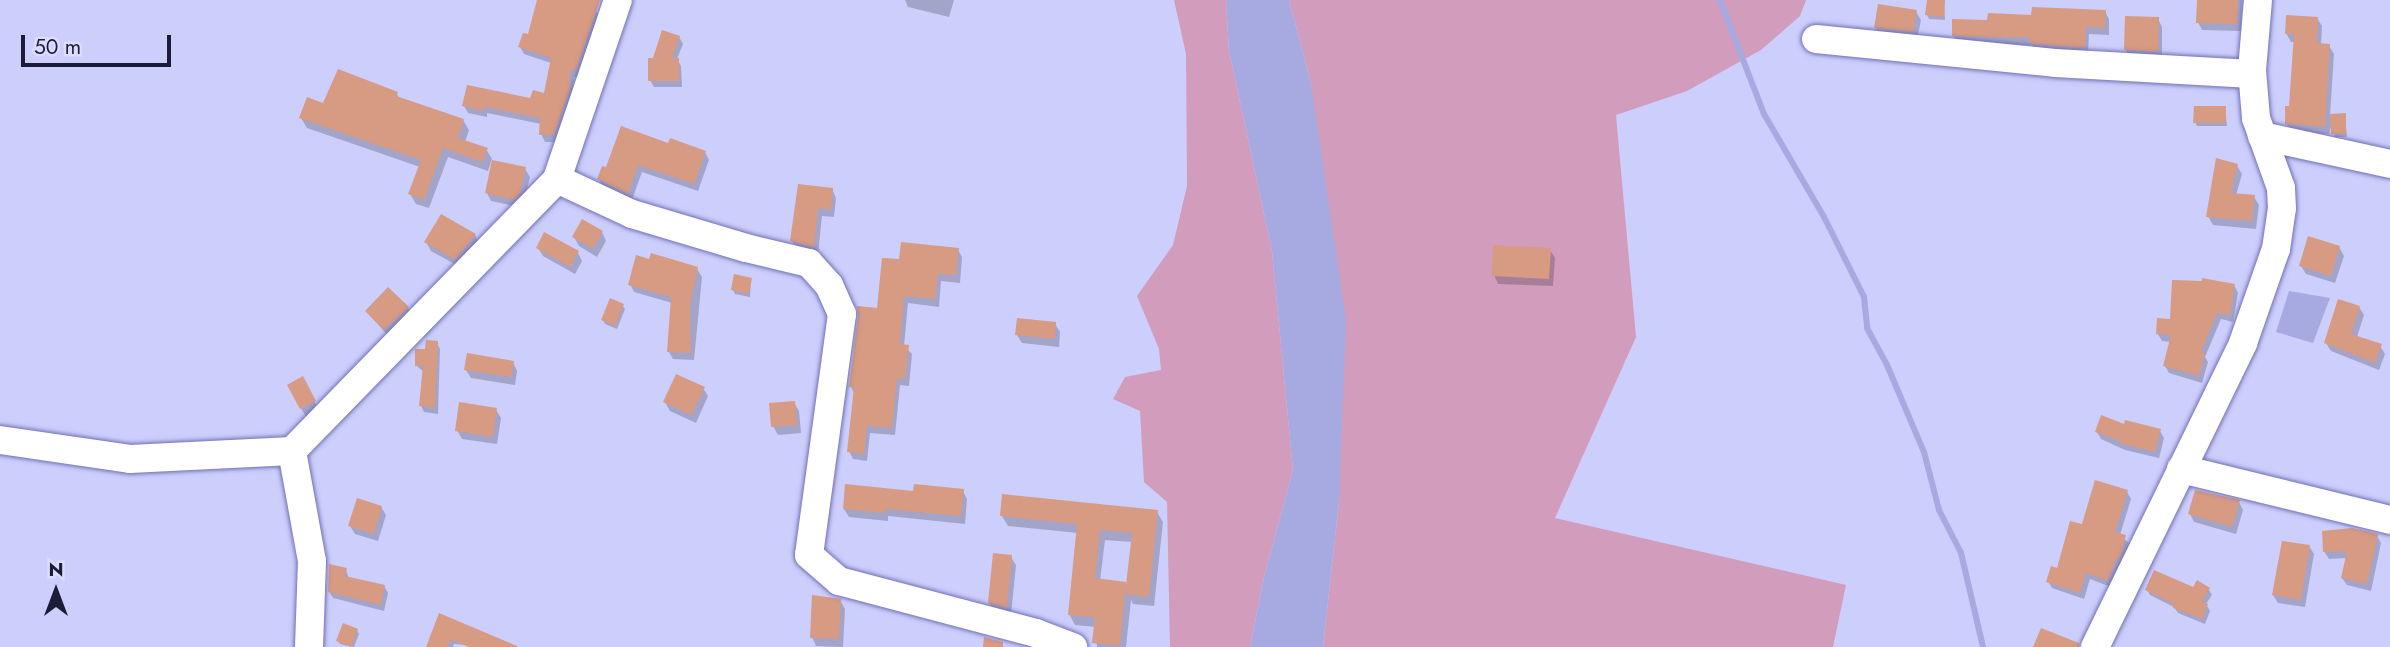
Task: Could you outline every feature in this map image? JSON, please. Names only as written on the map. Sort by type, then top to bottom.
[{"type":"street","points":[[0,440],[130,458],[292,450],[557,179],[618,0]]},
{"type":"street","points":[[2095,647],[2243,343],[2276,249],[2282,208],[2281,188],[2256,118],[2252,74],[2258,0]]},
{"type":"street","points":[[1816,39],[2042,62],[2252,74]]},
{"type":"street","points":[[2262,136],[2390,164]]},
{"type":"street","points":[[557,179],[632,214],[746,248],[809,263],[829,285],[842,314],[809,555],[839,581],[1036,633],[1073,647]]},
{"type":"street","points":[[292,450],[312,561],[309,647]]},
{"type":"street","points":[[2181,469],[2390,520]]},
{"type":"shaded area","points":[[1174,0],[1226,0],[1229,50],[1272,251],[1293,470],[1264,577],[1250,647],[1170,647],[1167,502],[1144,482],[1140,411],[1113,399],[1125,377],[1161,370],[1159,349],[1137,296],[1173,245],[1187,186],[1186,54]]},
{"type":"shaded area","points":[[1289,0],[1806,0],[1800,16],[1761,50],[1687,91],[1616,115],[1636,337],[1555,518],[1846,585],[1833,647],[1323,647],[1339,501],[1311,84]]},
{"type":"water","points":[[1226,0],[1289,0],[1311,84],[1346,320],[1339,501],[1323,647],[1250,647],[1264,577],[1293,470],[1272,251],[1229,50]]},
{"type":"water","points":[[2289,291],[2330,298],[2313,343],[2276,332]]},
{"type":"building","points":[[537,0],[600,0],[576,71],[570,70],[570,90],[554,135],[539,135],[540,118],[484,107],[483,111],[462,106],[467,85],[530,98],[533,90],[544,93],[551,58],[518,47],[523,33],[528,34]]},
{"type":"building","points":[[1927,0],[1945,0],[1944,17],[1925,15]]},
{"type":"building","points":[[2197,0],[2238,0],[2237,24],[2196,23]]},
{"type":"building","points":[[1878,4],[1917,10],[1913,32],[1874,28]]},
{"type":"building","points":[[2032,7],[2106,10],[2105,28],[2086,27],[2085,48],[2029,44],[2030,38],[1952,36],[1952,19],[1987,20],[1988,13],[2031,15]]},
{"type":"building","points":[[2286,15],[2318,17],[2317,43],[2330,44],[2325,127],[2285,124],[2285,106],[2289,106],[2294,34],[2285,34]]},
{"type":"building","points":[[2125,16],[2159,17],[2158,52],[2124,50]]},
{"type":"building","points":[[662,30],[680,36],[672,58],[679,58],[679,81],[648,81],[648,58],[653,58]]},
{"type":"building","points":[[338,69],[398,92],[396,96],[464,119],[458,138],[488,148],[482,162],[443,148],[424,200],[408,194],[421,160],[299,118],[307,97],[323,103]]},
{"type":"building","points":[[2194,106],[2226,106],[2226,123],[2193,123]]},
{"type":"building","points":[[2346,113],[2346,134],[2331,134],[2330,114]]},
{"type":"building","points":[[621,126],[668,143],[670,138],[706,151],[694,184],[638,165],[628,194],[597,179],[602,166],[606,167]]},
{"type":"building","points":[[2216,158],[2238,164],[2231,193],[2255,195],[2252,221],[2206,217]]},
{"type":"building","points":[[492,160],[526,167],[520,193],[514,200],[485,193]]},
{"type":"building","points":[[798,184],[833,188],[831,210],[818,208],[814,248],[790,241]]},
{"type":"building","points":[[441,214],[476,234],[455,260],[424,242]]},
{"type":"building","points":[[582,219],[603,231],[593,249],[572,237]]},
{"type":"building","points":[[544,232],[579,251],[570,267],[536,248]]},
{"type":"building","points":[[2308,236],[2340,246],[2331,276],[2299,266]]},
{"type":"building","points":[[901,242],[959,248],[956,275],[938,274],[935,299],[904,296],[900,344],[909,345],[905,379],[897,378],[892,428],[867,426],[864,454],[847,452],[854,387],[849,387],[857,306],[877,308],[882,258],[899,259]]},
{"type":"building","points":[[1493,245],[1551,248],[1549,279],[1492,276]]},
{"type":"building","points":[[651,253],[698,267],[690,305],[691,353],[667,352],[671,297],[628,285],[636,255],[649,259]]},
{"type":"building","points":[[734,274],[752,278],[749,294],[731,290]]},
{"type":"building","points":[[2202,278],[2235,284],[2230,315],[2217,313],[2201,352],[2205,353],[2199,376],[2163,366],[2171,335],[2156,334],[2157,318],[2170,319],[2172,280],[2202,281]]},
{"type":"building","points":[[388,287],[409,307],[384,330],[365,311]]},
{"type":"building","points":[[610,298],[624,304],[615,326],[601,320]]},
{"type":"building","points":[[2338,299],[2360,306],[2351,334],[2382,344],[2375,363],[2324,343]]},
{"type":"building","points":[[1017,318],[1056,322],[1055,339],[1015,335]]},
{"type":"building","points":[[426,340],[438,341],[435,408],[419,406],[423,366],[415,366],[415,349],[425,349]]},
{"type":"building","points":[[467,353],[514,361],[511,377],[464,370]]},
{"type":"building","points":[[676,374],[705,387],[691,415],[663,402]]},
{"type":"building","points":[[303,376],[316,401],[300,409],[287,385]]},
{"type":"building","points":[[795,401],[797,425],[771,427],[769,403]]},
{"type":"building","points":[[459,402],[497,408],[493,437],[455,431]]},
{"type":"building","points":[[2101,415],[2124,424],[2125,420],[2161,429],[2155,452],[2119,443],[2120,441],[2095,432]]},
{"type":"building","points":[[2095,480],[2128,490],[2115,532],[2126,535],[2120,557],[2116,559],[2108,581],[2086,573],[2080,593],[2046,582],[2051,566],[2057,568],[2070,521],[2082,524]]},
{"type":"building","points":[[845,484],[913,491],[914,484],[964,489],[961,516],[885,509],[884,513],[843,509]]},
{"type":"building","points":[[2195,490],[2240,500],[2232,527],[2188,514]]},
{"type":"building","points":[[1002,494],[1158,510],[1149,597],[1125,594],[1132,533],[1100,530],[1095,578],[1126,582],[1120,646],[1092,643],[1095,617],[1068,615],[1077,524],[1000,516]]},
{"type":"building","points":[[357,498],[382,506],[374,534],[348,526]]},
{"type":"building","points":[[2352,528],[2378,534],[2367,584],[2341,578],[2347,551],[2323,552],[2322,531]]},
{"type":"building","points":[[2282,541],[2310,545],[2301,600],[2272,595]]},
{"type":"building","points":[[993,553],[1012,555],[1007,608],[988,603]]},
{"type":"building","points":[[329,564],[347,568],[345,576],[385,585],[381,605],[328,592]]},
{"type":"building","points":[[2154,570],[2193,587],[2197,580],[2210,588],[2202,602],[2208,604],[2202,619],[2173,608],[2174,604],[2145,590]]},
{"type":"building","points":[[812,595],[841,599],[839,639],[810,638]]},
{"type":"building","points":[[439,613],[517,647],[469,647],[451,640],[447,647],[426,647]]},
{"type":"building","points":[[343,623],[358,629],[351,647],[336,641]]},
{"type":"building","points":[[2041,628],[2079,643],[2079,647],[2033,647]]},
{"type":"building","points":[[984,637],[1003,642],[1003,647],[983,647]]},
{"type":"waterway","points":[[1720,0],[1764,114],[1824,217],[1864,297],[1867,328],[1887,365],[1924,452],[1939,510],[1961,553],[1983,647]]}]
